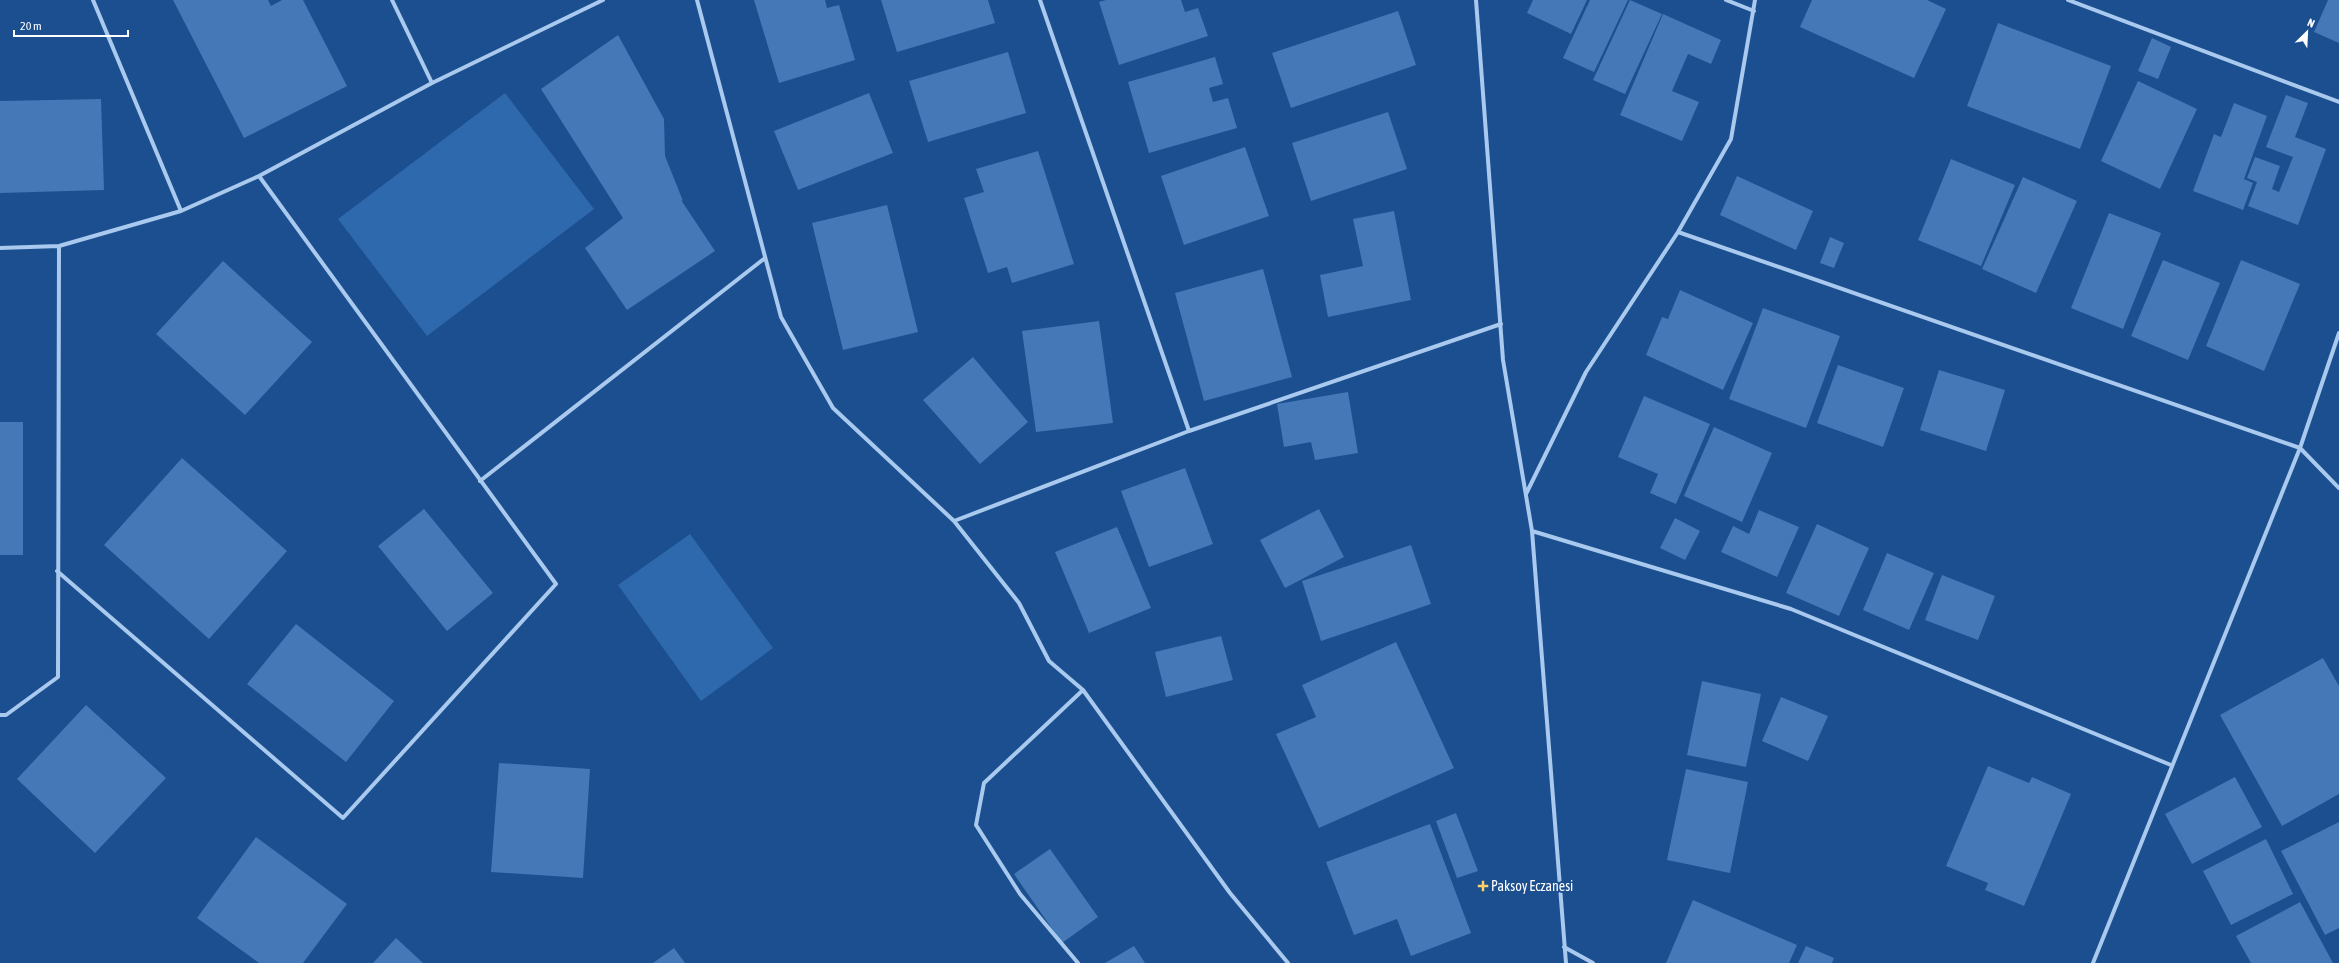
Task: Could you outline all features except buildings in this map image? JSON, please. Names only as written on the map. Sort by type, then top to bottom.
[{"type":"street","points":[[94,0],[181,211]]},
{"type":"street","points":[[392,0],[432,83]]},
{"type":"street","points":[[0,248],[59,246],[181,211],[259,176],[432,83],[603,0]]},
{"type":"street","points":[[698,0],[781,317],[833,408],[954,521],[1020,603],[1049,661],[1083,690],[1230,893],[1288,963]]},
{"type":"street","points":[[1040,0],[1189,431]]},
{"type":"street","points":[[1476,0],[1503,360],[1532,532],[1566,963]]},
{"type":"street","points":[[1726,0],[1754,11]]},
{"type":"street","points":[[1526,494],[1586,372],[1678,232],[1731,139],[1755,0]]},
{"type":"street","points":[[2068,0],[2339,102]]},
{"type":"street","points":[[57,571],[344,818],[556,584],[259,176]]},
{"type":"street","points":[[1678,232],[2300,448],[2339,488]]},
{"type":"street","points":[[0,715],[6,715],[58,677],[57,571],[59,246]]},
{"type":"street","points":[[480,480],[765,258]]},
{"type":"street","points":[[954,521],[1189,431],[1501,324]]},
{"type":"street","points":[[2093,963],[2171,765],[2300,448],[2339,333]]},
{"type":"street","points":[[1532,532],[1791,609],[2171,765]]},
{"type":"street","points":[[1078,963],[1020,894],[976,825],[984,783],[1083,690]]},
{"type":"street","points":[[1564,947],[1593,963]]},
{"type":"shaded area","points":[[505,93],[594,209],[427,336],[338,219]]},
{"type":"shaded area","points":[[690,534],[773,648],[701,701],[618,585]]},
{"type":"place","name":"Paksoy Eczanesi","points":[[1483,886]]}]
